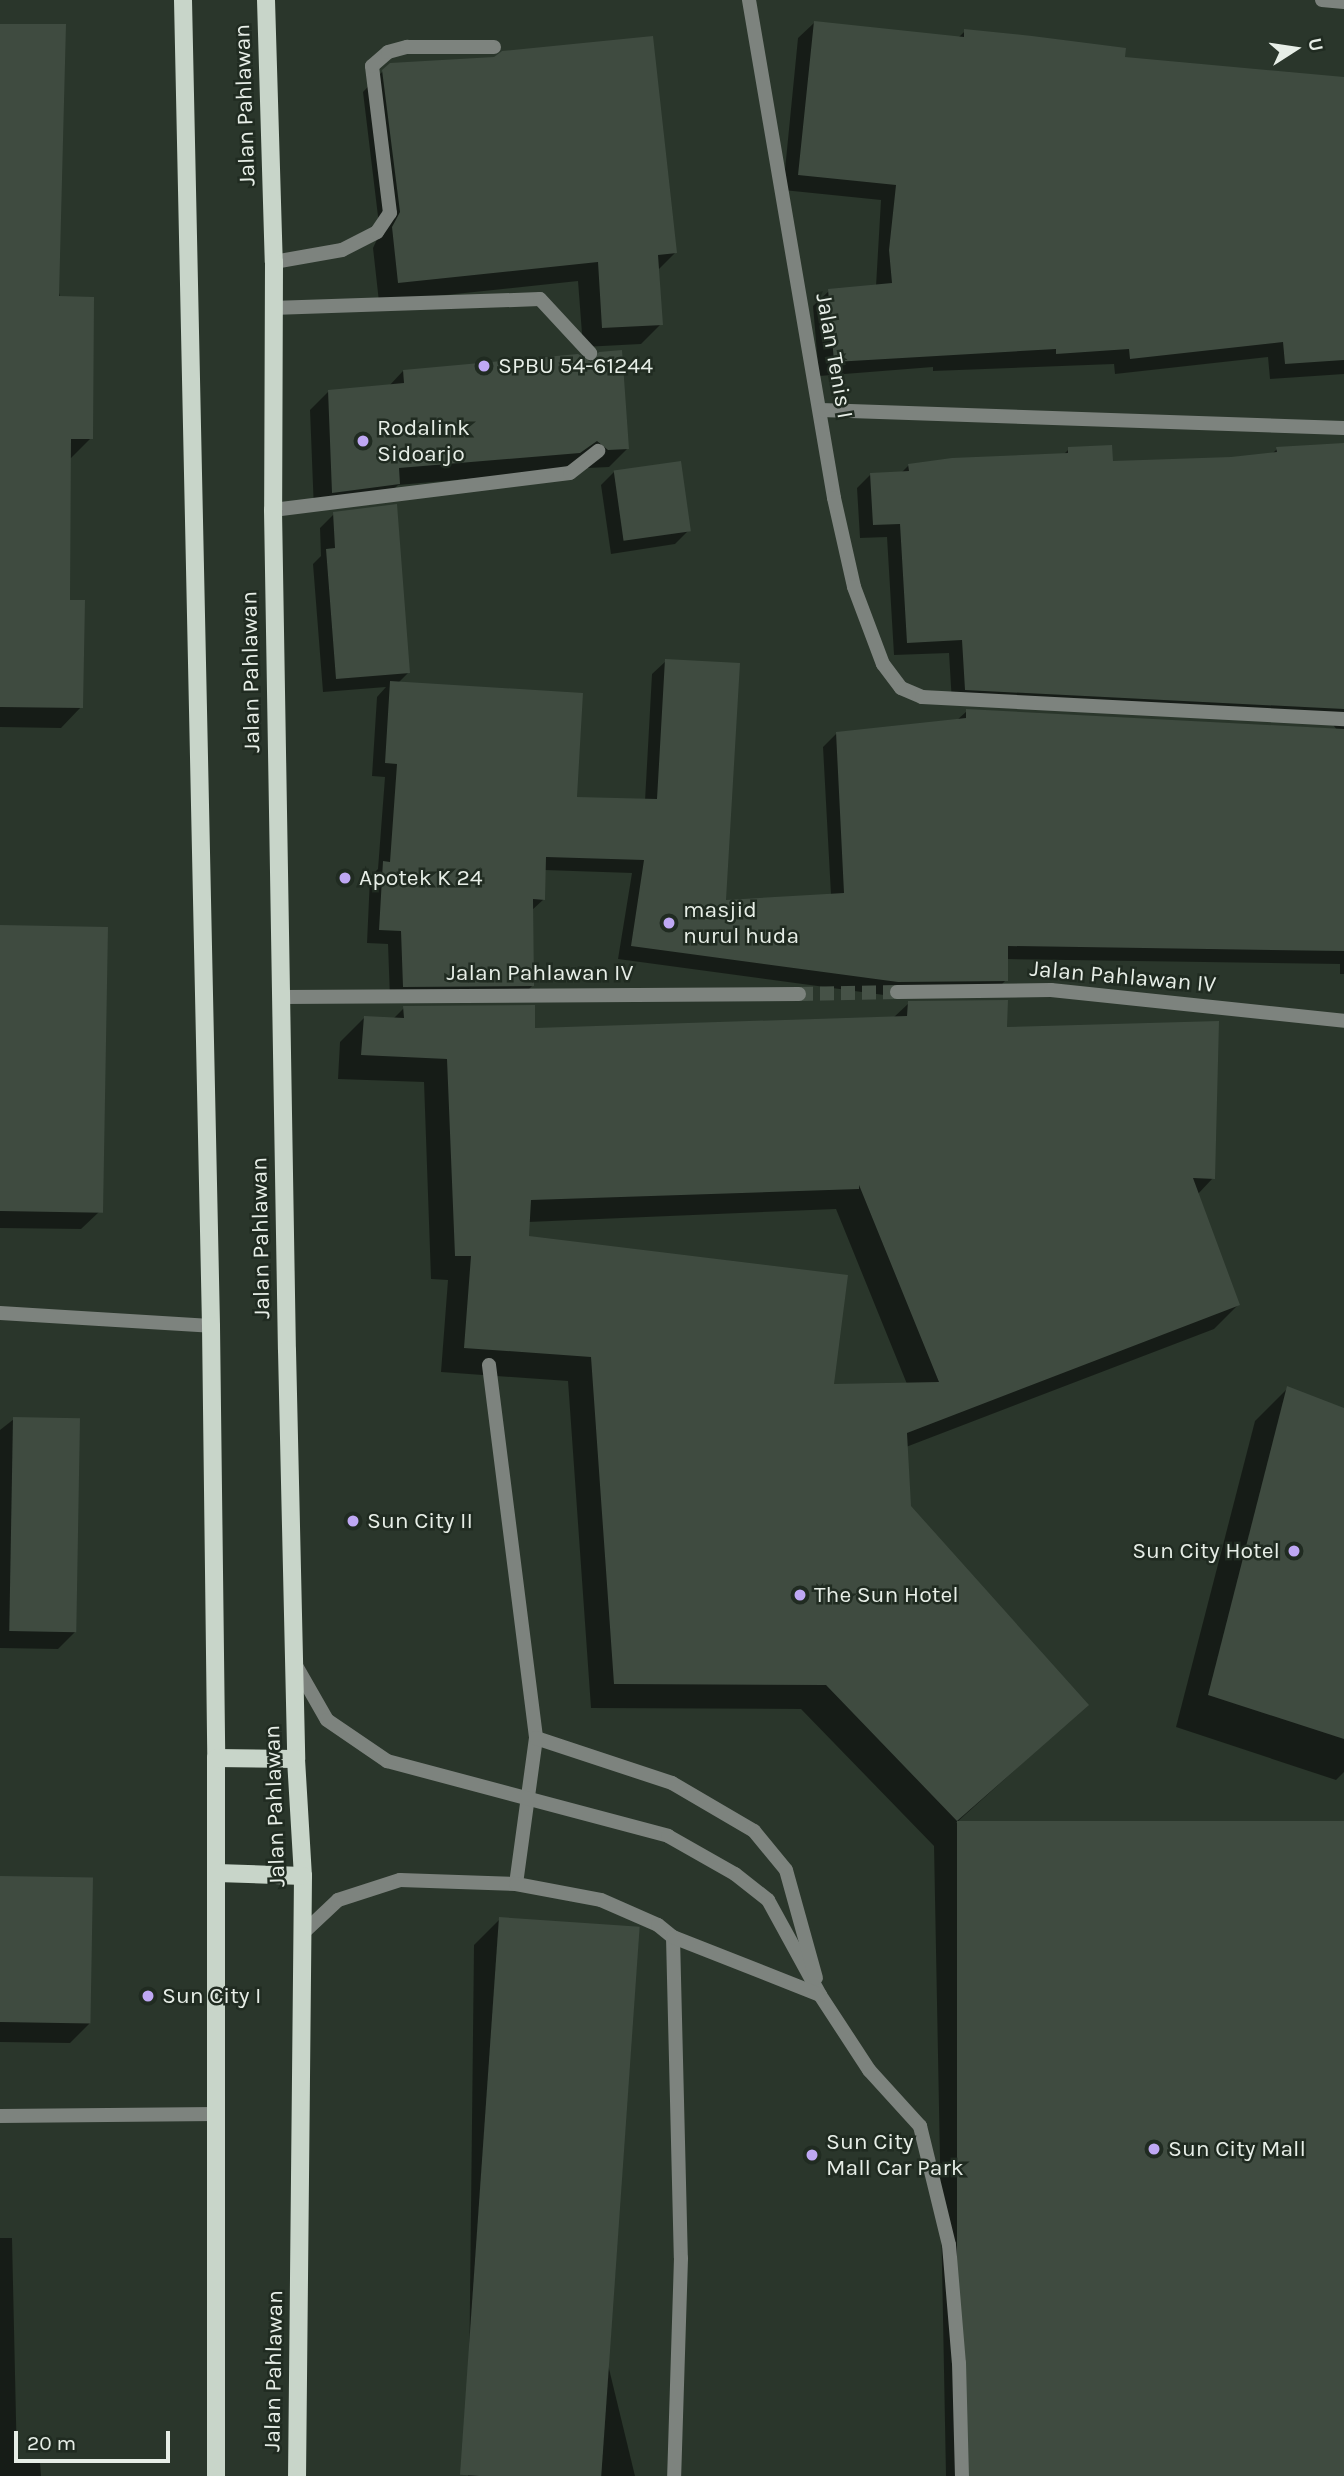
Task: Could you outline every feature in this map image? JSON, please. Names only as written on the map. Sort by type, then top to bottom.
[{"type":"main road","points":[[183,0],[211,1326],[217,1873],[216,2476]]},
{"type":"main road","name":"Jalan Pahlawan","points":[[266,0],[274,262],[273,510],[294,1664],[303,1875],[297,2476]]},
{"type":"main road","points":[[216,1758],[296,1759]]},
{"type":"main road","points":[[217,1873],[303,1875]]},
{"type":"street","name":"Jalan Tenis I","points":[[749,0],[854,587],[883,664],[901,688],[922,697],[1344,719]]},
{"type":"street","points":[[1322,0],[1344,2]]},
{"type":"street","points":[[274,262],[342,250],[377,232],[390,213],[372,65],[388,52],[407,47],[494,47]]},
{"type":"street","points":[[272,308],[540,299],[590,353]]},
{"type":"street","points":[[821,410],[1344,428]]},
{"type":"street","points":[[273,510],[570,473],[598,451]]},
{"type":"street","name":"Jalan Pahlawan IV","points":[[897,992],[1051,989],[1344,1021]]},
{"type":"street","name":"Jalan Pahlawan IV","points":[[282,997],[799,994]]},
{"type":"street","points":[[0,1313],[211,1326]]},
{"type":"street","points":[[489,1365],[536,1738],[516,1884]]},
{"type":"street","points":[[294,1664],[327,1720],[387,1761],[530,1796],[668,1836],[735,1874],[768,1900],[820,1995],[869,2070],[920,2126],[949,2245],[959,2363],[962,2476]]},
{"type":"street","points":[[536,1738],[672,1783],[754,1831],[786,1870],[820,1995]]},
{"type":"street","points":[[303,1933],[338,1900],[400,1880],[516,1884],[601,1900],[658,1925],[673,1937],[820,1995]]},
{"type":"street","points":[[673,1937],[681,2233],[674,2476]]},
{"type":"street","points":[[0,2116],[216,2114]]},
{"type":"building","points":[[814,21],[964,37],[964,29],[1032,36],[1126,48],[1125,57],[1344,77],[1344,360],[1285,364],[1283,342],[1130,359],[1129,349],[1056,354],[1056,349],[834,362],[828,289],[892,283],[889,250],[896,185],[798,175]]},
{"type":"building","points":[[0,24],[66,24],[59,296],[94,297],[93,439],[71,439],[70,600],[85,600],[83,708],[0,707]]},
{"type":"building","points":[[653,36],[677,253],[658,255],[663,325],[602,328],[598,262],[398,283],[392,227],[400,212],[382,70],[390,63],[494,57],[502,51]]},
{"type":"building","points":[[622,350],[629,449],[608,450],[597,441],[580,453],[399,468],[400,484],[332,493],[328,390],[404,383],[403,370],[578,354],[591,362],[599,352]]},
{"type":"building","points":[[1344,443],[1344,709],[965,690],[962,640],[907,643],[900,524],[873,525],[870,473],[909,471],[908,464],[952,458],[1068,453],[1068,447],[1112,445],[1113,461],[1231,457],[1277,452],[1276,447]]},
{"type":"building","points":[[681,461],[691,531],[624,541],[614,470]]},
{"type":"building","points":[[397,504],[410,673],[336,679],[326,549],[335,548],[333,512]]},
{"type":"building","points":[[665,659],[740,663],[726,900],[844,893],[836,732],[966,718],[966,709],[1344,729],[1344,951],[1008,946],[1008,981],[898,982],[631,946],[644,860],[546,857],[545,900],[533,899],[534,986],[403,987],[401,931],[379,930],[383,861],[390,862],[397,764],[385,763],[390,681],[583,693],[577,797],[657,799]]},
{"type":"building","points":[[0,925],[108,927],[103,1213],[0,1211]]},
{"type":"building","points":[[1008,1000],[1007,1027],[1219,1021],[1215,1179],[1193,1178],[1240,1305],[907,1433],[911,1506],[1089,1705],[957,1821],[826,1685],[614,1684],[591,1357],[464,1348],[471,1256],[455,1256],[447,1059],[361,1055],[364,1016],[404,1018],[403,1006],[535,1005],[535,1028],[907,1016],[908,1001]],"holes":[[[859,1185],[939,1382],[834,1384],[848,1275],[529,1236],[531,1200],[859,1189]]]},
{"type":"building","name":"Sun City Hotel","points":[[1287,1386],[1344,1408],[1344,1739],[1208,1695]]},
{"type":"building","points":[[13,1417],[80,1418],[76,1632],[9,1631]]},
{"type":"building","name":"Sun City Mall","points":[[957,1821],[1344,1821],[1344,2476],[957,2476]]},
{"type":"building","points":[[0,1876],[93,1878],[90,2024],[0,2022]]},
{"type":"building","points":[[499,1917],[640,1927],[601,2476],[460,2475]]},
{"type":"tunnel","points":[[799,994],[897,992]]},
{"type":"place","name":"SPBU 54-61244","points":[[484,366]]},
{"type":"place","name":"Rodalink Sidoarjo","points":[[363,441]]},
{"type":"place","name":"Apotek K 24","points":[[345,878]]},
{"type":"place","name":"masjid nurul huda","points":[[669,923]]},
{"type":"place","name":"Sun City II","points":[[353,1521]]},
{"type":"place","name":"Sun City Hotel","points":[[1294,1551]]},
{"type":"place","name":"The Sun Hotel","points":[[800,1595]]},
{"type":"place","name":"Sun City I","points":[[148,1996]]},
{"type":"place","name":"Sun City Mall","points":[[1154,2149]]},
{"type":"place","name":"Sun City Mall Car Park","points":[[812,2155]]}]
